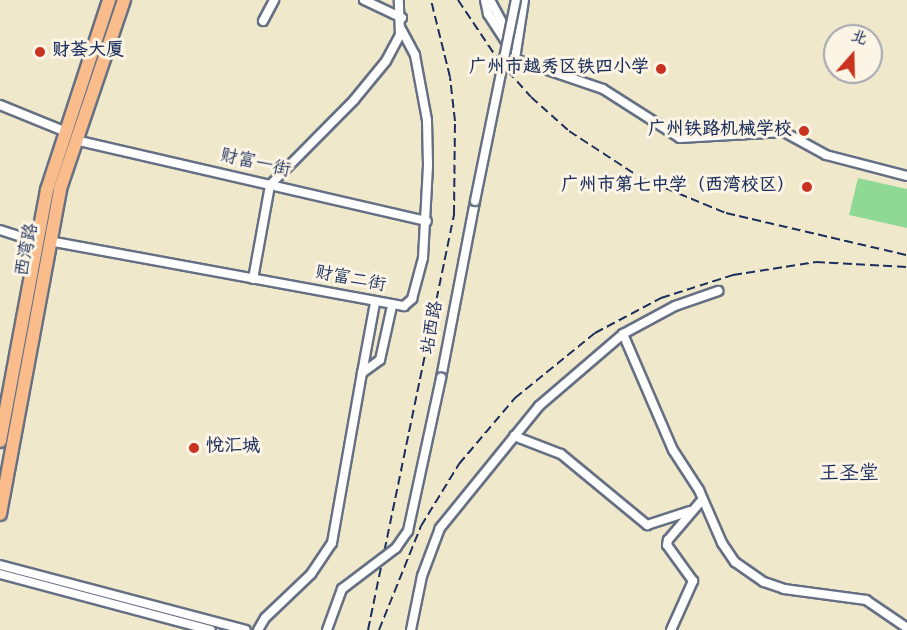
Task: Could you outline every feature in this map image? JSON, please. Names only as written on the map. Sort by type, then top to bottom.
[{"type":"main road","name":"西湾路","points":[[0,514],[43,242],[64,131],[109,0]]},
{"type":"main road","name":"西湾路","points":[[0,441],[2,415],[43,242],[75,140],[124,0]]},
{"type":"street","points":[[263,21],[274,0]]},
{"type":"street","points":[[364,0],[402,18]]},
{"type":"street","points":[[253,279],[270,185],[370,81],[396,46],[402,18],[399,0]]},
{"type":"street","points":[[485,0],[488,14],[507,43]]},
{"type":"street","points":[[490,0],[516,48]]},
{"type":"street","name":"站西路","points":[[327,630],[342,589],[396,548],[408,531],[441,378],[516,0]]},
{"type":"street","points":[[524,0],[515,59],[520,63],[603,88],[680,138],[784,132],[826,155],[907,176]]},
{"type":"street","points":[[392,306],[404,306],[412,299],[427,221],[427,120],[415,55],[401,29]]},
{"type":"street","points":[[0,105],[64,131]]},
{"type":"street","name":"财富一街","points":[[75,140],[427,221]]},
{"type":"street","name":"财富二街","points":[[0,230],[43,242],[392,306],[380,360],[362,373]]},
{"type":"street","points":[[411,630],[422,576],[440,528],[514,436],[568,377],[623,334],[675,306],[718,291]]},
{"type":"street","points":[[258,630],[265,618],[311,574],[332,543],[375,303]]},
{"type":"street","points":[[623,334],[673,450],[702,500],[722,543],[748,573],[784,589],[866,600],[907,628]]},
{"type":"street","points":[[514,436],[561,454],[647,525],[690,511]]},
{"type":"street","points":[[671,630],[693,581],[667,545],[690,511],[702,500]]},
{"type":"street","points":[[0,565],[246,630]]},
{"type":"street","points":[[0,574],[211,630]]},
{"type":"green space","points":[[858,178],[907,189],[907,228],[849,215]]},
{"type":"railway","points":[[368,630],[454,214],[455,121],[450,77],[431,0]]},
{"type":"railway","points":[[458,0],[499,61],[531,97],[569,131],[641,178],[726,213],[907,255]]},
{"type":"railway","points":[[379,630],[421,526],[459,464],[515,398],[595,333],[661,298],[733,275],[816,262],[907,267]]},
{"type":"place","name":"财荟大厦","points":[[40,52]]},
{"type":"place","name":"广州市越秀区铁四小学","points":[[661,69]]},
{"type":"place","name":"广州铁路机械学校","points":[[804,131]]},
{"type":"place","name":"广州市第七中学（西湾校区）","points":[[807,187]]},
{"type":"place","name":"悦汇城","points":[[194,448]]},
{"type":"district","name":"王圣堂","points":[[849,475]]}]
